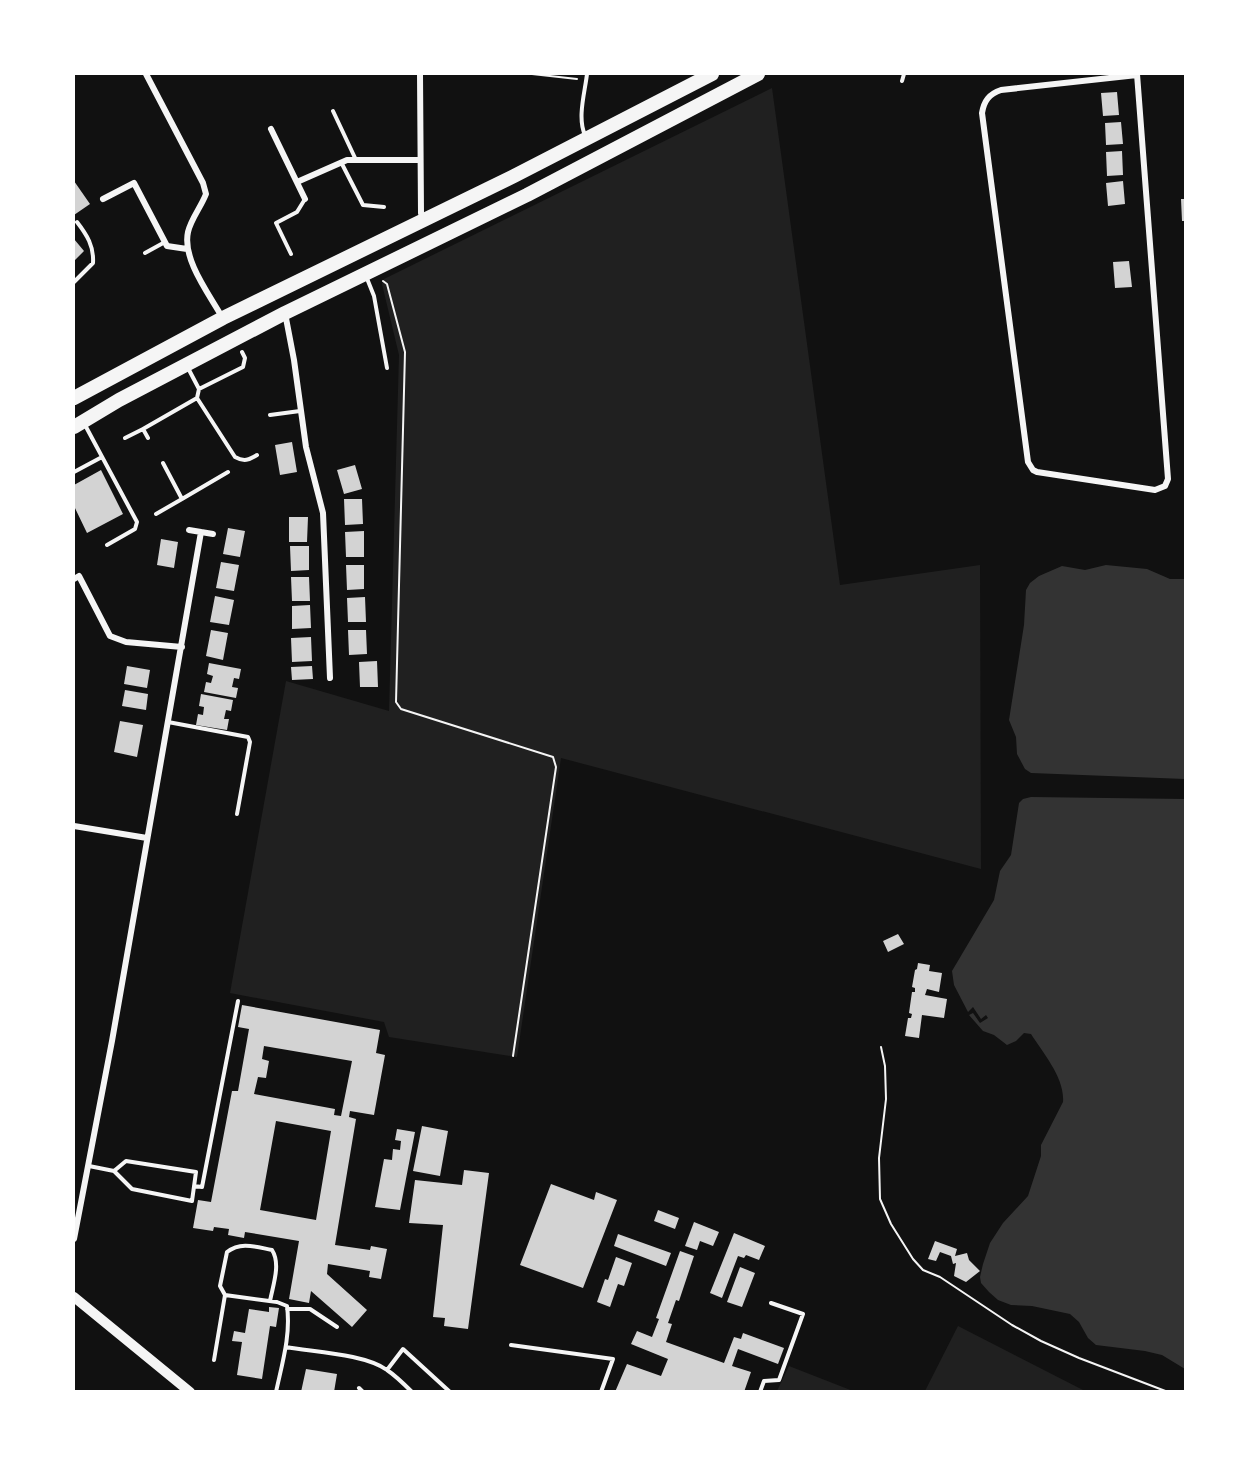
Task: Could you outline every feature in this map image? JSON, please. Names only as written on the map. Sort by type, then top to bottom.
[{"type":"highway","points":[[74,398],[223,318],[424,220],[712,74]]},
{"type":"highway","points":[[78,424],[285,313],[527,195],[758,74]]},
{"type":"main road","points":[[74,1297],[190,1392]]},
{"type":"street","points":[[146,74],[203,183],[206,194],[188,231],[187,249],[199,277],[223,318]]},
{"type":"street","points":[[420,74],[419,160],[421,210],[424,220]]},
{"type":"street","points":[[1137,74],[1168,479],[1165,486],[1155,490],[1037,472],[1028,462],[982,113],[987,98],[1001,90],[1137,74]]},
{"type":"street","points":[[271,129],[305,199]]},
{"type":"street","points":[[297,182],[347,160],[419,160]]},
{"type":"street","points":[[103,199],[134,183],[167,246],[187,249]]},
{"type":"street","points":[[285,313],[306,447],[323,513],[330,678]]},
{"type":"street","points":[[189,530],[213,534]]},
{"type":"street","points":[[74,1239],[201,532]]},
{"type":"street","points":[[74,579],[80,576],[110,636],[126,642],[182,647]]},
{"type":"street","points":[[74,826],[147,838]]},
{"type":"lane","points":[[586,139],[582,129],[582,118],[587,74]]},
{"type":"lane","points":[[902,81],[904,74]]},
{"type":"lane","points":[[333,111],[356,160]]},
{"type":"lane","points":[[341,162],[363,206],[384,207]]},
{"type":"lane","points":[[291,254],[276,223],[297,212],[305,199]]},
{"type":"lane","points":[[74,282],[93,263],[94,251],[87,235],[77,222]]},
{"type":"lane","points":[[145,252],[165,242]]},
{"type":"lane","points":[[366,275],[374,296],[387,368]]},
{"type":"lane","points":[[199,389],[243,367],[245,358],[242,352]]},
{"type":"lane","points":[[186,365],[199,389],[197,398],[235,457],[240,460],[249,460],[257,455]]},
{"type":"lane","points":[[125,438],[197,398]]},
{"type":"lane","points":[[270,415],[301,410]]},
{"type":"lane","points":[[78,424],[102,458],[137,526],[107,545]]},
{"type":"lane","points":[[143,429],[148,438]]},
{"type":"lane","points":[[74,472],[102,458]]},
{"type":"lane","points":[[162,463],[182,499]]},
{"type":"lane","points":[[156,514],[228,472]]},
{"type":"lane","points":[[168,722],[248,737],[250,742],[237,814]]},
{"type":"lane","points":[[194,1186],[202,1187],[238,1001]]},
{"type":"lane","points":[[88,1166],[114,1171],[132,1189],[192,1201],[196,1172],[126,1161],[114,1171]]},
{"type":"lane","points":[[214,1360],[225,1294],[220,1286],[227,1252],[234,1246],[243,1244],[273,1250],[277,1262],[270,1301]]},
{"type":"lane","points":[[225,1294],[287,1306],[286,1347],[276,1392]]},
{"type":"lane","points":[[760,1392],[764,1381],[779,1380],[803,1314],[771,1303]]},
{"type":"lane","points":[[287,1309],[310,1309],[337,1327]]},
{"type":"lane","points":[[511,1345],[613,1359],[601,1392]]},
{"type":"lane","points":[[286,1347],[362,1359],[387,1370],[412,1392]]},
{"type":"lane","points":[[387,1370],[403,1349],[450,1392]]},
{"type":"path","points":[[532,74],[586,80]]},
{"type":"path","points":[[383,281],[387,284],[405,352],[396,702],[401,709],[553,757],[556,768],[513,1056]]},
{"type":"path","points":[[881,1047],[885,1066],[886,1098],[879,1158],[880,1199],[891,1224],[913,1259],[923,1270],[940,1277],[1012,1325],[1041,1341],[1168,1392]]},
{"type":"shaded area","points":[[772,88],[840,585],[980,565],[981,869],[561,758],[517,1057],[389,1037],[384,1022],[230,993],[286,681],[389,711],[399,355],[382,284],[384,279]]},
{"type":"shaded area","points":[[1106,565],[1147,569],[1170,579],[1185,579],[1185,779],[1031,773],[1025,769],[1017,754],[1016,737],[1009,720],[1024,625],[1026,590],[1030,583],[1039,576],[1062,566],[1085,570]]},
{"type":"shaded area","points":[[1031,797],[1185,799],[1185,1369],[1162,1355],[1096,1345],[1070,1314],[1032,1306],[1011,1305],[998,1300],[981,1283],[980,1277],[990,1243],[1003,1223],[1028,1196],[1041,1156],[1041,1145],[1063,1102],[1061,1084],[1057,1075],[1031,1034],[1024,1033],[1016,1041],[1007,1045],[994,1035],[983,1031],[969,1015],[973,1013],[980,1023],[988,1018],[986,1015],[981,1019],[973,1007],[968,1012],[954,985],[952,971],[994,900],[1000,871],[1011,855],[1019,803]]},
{"type":"shaded area","points":[[958,1326],[1083,1390],[925,1391]]},
{"type":"shaded area","points":[[789,1366],[853,1391],[777,1391]]},
{"type":"building","points":[[1117,92],[1119,115],[1103,116],[1101,93]]},
{"type":"building","points":[[1121,122],[1123,144],[1106,145],[1105,123]]},
{"type":"building","points":[[1122,151],[1123,175],[1107,176],[1106,152]]},
{"type":"building","points":[[74,181],[90,204],[74,215]]},
{"type":"building","points":[[1123,181],[1125,204],[1108,206],[1106,183]]},
{"type":"building","points":[[1181,199],[1186,199],[1186,221],[1182,221]]},
{"type":"building","points":[[74,239],[84,251],[74,261]]},
{"type":"building","points":[[1129,261],[1132,287],[1115,288],[1113,262]]},
{"type":"building","points":[[292,442],[297,472],[280,475],[275,445]]},
{"type":"building","points":[[355,465],[362,489],[344,494],[337,470]]},
{"type":"building","points":[[101,470],[123,514],[87,533],[74,506],[74,485]]},
{"type":"building","points":[[344,499],[362,499],[363,524],[345,525]]},
{"type":"building","points":[[289,517],[308,517],[307,542],[289,542]]},
{"type":"building","points":[[228,528],[245,531],[240,557],[223,554]]},
{"type":"building","points":[[364,531],[364,557],[346,557],[345,532]]},
{"type":"building","points":[[161,539],[178,542],[174,568],[157,565]]},
{"type":"building","points":[[290,546],[309,546],[309,570],[291,571]]},
{"type":"building","points":[[221,562],[239,565],[234,591],[216,588]]},
{"type":"building","points":[[346,565],[364,565],[364,589],[347,590]]},
{"type":"building","points":[[291,577],[309,577],[310,601],[292,601]]},
{"type":"building","points":[[215,596],[234,600],[229,625],[210,622]]},
{"type":"building","points":[[365,597],[366,622],[348,622],[347,598]]},
{"type":"building","points":[[310,605],[311,628],[292,629],[292,606]]},
{"type":"building","points":[[211,630],[228,633],[223,660],[206,656]]},
{"type":"building","points":[[348,630],[366,630],[367,654],[349,655]]},
{"type":"building","points":[[311,637],[312,661],[292,662],[291,638]]},
{"type":"building","points":[[377,661],[378,687],[360,687],[359,662]]},
{"type":"building","points":[[209,663],[241,669],[239,679],[234,678],[232,687],[238,688],[236,698],[204,692],[206,682],[211,683],[213,676],[207,674]]},
{"type":"building","points":[[127,666],[150,670],[147,688],[124,684]]},
{"type":"building","points":[[312,666],[313,679],[292,680],[291,667]]},
{"type":"building","points":[[125,690],[148,694],[146,710],[122,706]]},
{"type":"building","points":[[201,694],[233,700],[231,711],[226,710],[224,719],[229,719],[227,730],[196,725],[198,714],[203,715],[204,707],[199,706]]},
{"type":"building","points":[[120,721],[143,725],[137,757],[114,752]]},
{"type":"building","points":[[898,934],[904,944],[888,952],[883,941]]},
{"type":"building","points":[[918,963],[930,965],[929,971],[942,973],[939,992],[927,989],[925,995],[947,999],[944,1018],[922,1015],[919,1038],[905,1036],[908,1018],[911,1018],[912,1014],[909,1013],[912,992],[915,992],[915,988],[912,987]]},
{"type":"building","points":[[242,1005],[380,1030],[376,1053],[385,1055],[374,1115],[350,1111],[349,1117],[356,1119],[335,1245],[370,1250],[371,1246],[387,1249],[381,1279],[369,1277],[370,1271],[328,1264],[327,1274],[367,1310],[352,1327],[311,1291],[309,1303],[289,1299],[299,1241],[245,1232],[244,1238],[228,1235],[229,1229],[214,1227],[213,1231],[193,1228],[198,1200],[211,1202],[232,1091],[238,1091],[249,1029],[238,1027]],"holes":[[[264,1046],[352,1061],[341,1116],[334,1115],[335,1109],[254,1094],[258,1077],[266,1078],[269,1061],[262,1059]],[[276,1121],[331,1131],[316,1220],[260,1210]]]},
{"type":"building","points":[[422,1126],[448,1131],[440,1176],[413,1171]]},
{"type":"building","points":[[397,1129],[415,1132],[400,1210],[375,1207],[384,1159],[392,1160],[393,1149],[400,1150],[401,1141],[395,1140]]},
{"type":"building","points":[[464,1170],[489,1173],[468,1329],[444,1326],[445,1318],[433,1317],[443,1225],[409,1223],[415,1180],[462,1185]]},
{"type":"building","points":[[551,1184],[594,1200],[596,1192],[617,1200],[583,1288],[520,1265]]},
{"type":"building","points":[[658,1210],[679,1218],[675,1229],[654,1221]]},
{"type":"building","points":[[694,1222],[719,1232],[713,1246],[700,1241],[697,1250],[685,1246]]},
{"type":"building","points":[[734,1233],[765,1246],[759,1260],[746,1255],[744,1258],[738,1256],[722,1298],[710,1293]]},
{"type":"building","points":[[618,1234],[671,1253],[666,1266],[614,1246]]},
{"type":"building","points":[[935,1241],[957,1249],[955,1256],[967,1253],[969,1260],[980,1271],[966,1282],[954,1276],[956,1263],[953,1264],[951,1256],[940,1252],[936,1261],[928,1259]]},
{"type":"building","points":[[680,1251],[694,1256],[679,1301],[676,1300],[668,1323],[672,1324],[666,1342],[724,1363],[734,1337],[741,1339],[743,1333],[784,1348],[778,1364],[738,1349],[732,1366],[751,1372],[744,1392],[615,1392],[627,1364],[661,1376],[668,1359],[631,1344],[637,1331],[652,1337],[659,1319],[656,1318]]},
{"type":"building","points":[[616,1257],[632,1263],[624,1286],[618,1284],[610,1307],[597,1302]]},
{"type":"building","points":[[740,1267],[755,1273],[742,1307],[727,1302]]},
{"type":"building","points":[[269,1307],[279,1308],[276,1327],[270,1326],[262,1379],[237,1375],[242,1342],[232,1341],[234,1331],[245,1333],[249,1309],[269,1312]]},
{"type":"building","points":[[306,1369],[337,1374],[334,1392],[301,1392]]}]
